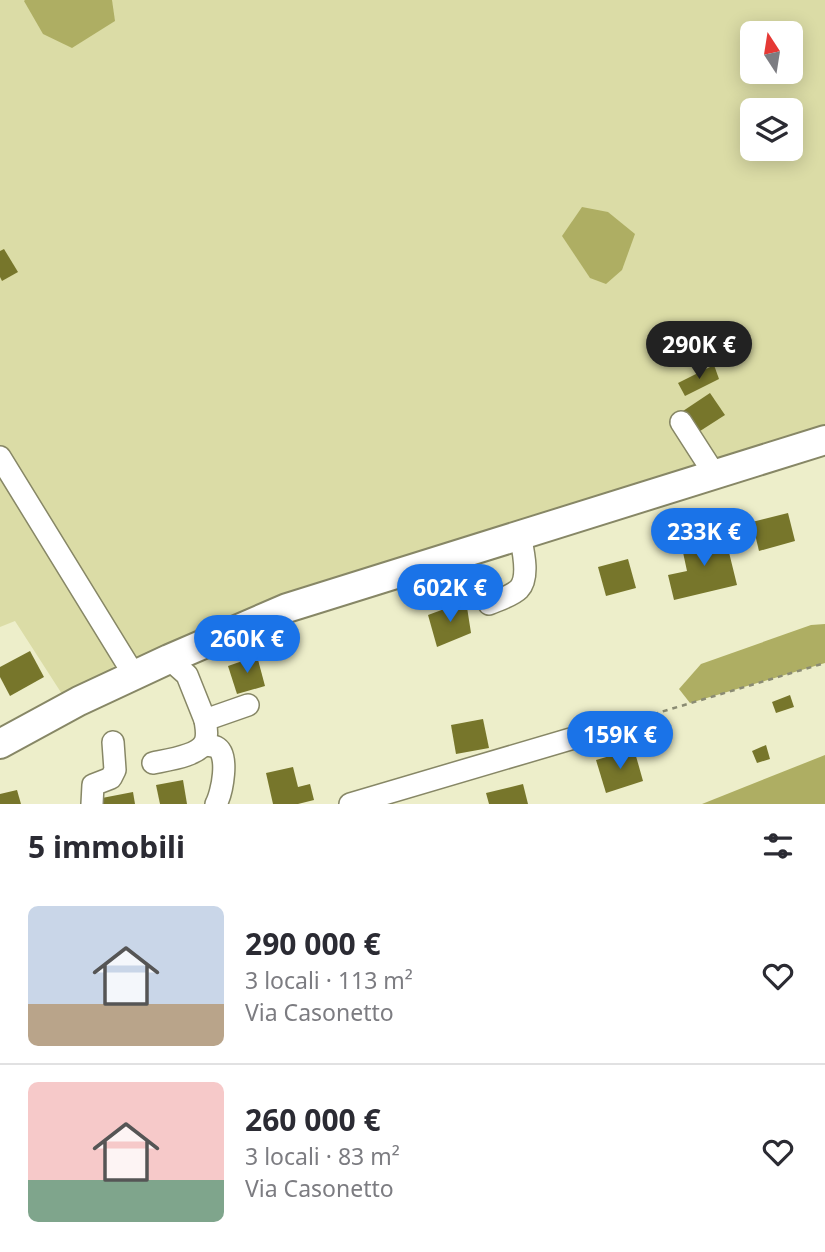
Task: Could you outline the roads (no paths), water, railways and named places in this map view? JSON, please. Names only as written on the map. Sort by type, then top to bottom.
[{"type":"main road","points":[[0,744],[79,701],[287,608],[825,440]]},
{"type":"street","points":[[681,422],[716,475]]},
{"type":"street","points":[[0,457],[134,676]]},
{"type":"street","points":[[489,604],[517,591],[524,581],[520,535]]},
{"type":"street","points":[[153,763],[195,753],[204,745],[207,733],[205,720],[187,675],[169,659]]},
{"type":"street","points":[[205,720],[247,705]]},
{"type":"street","points":[[350,804],[618,725]]},
{"type":"street","points":[[92,804],[93,785],[111,778],[115,770],[113,742]]},
{"type":"street","points":[[204,745],[215,746],[222,754],[224,769],[220,796],[216,804]]}]
